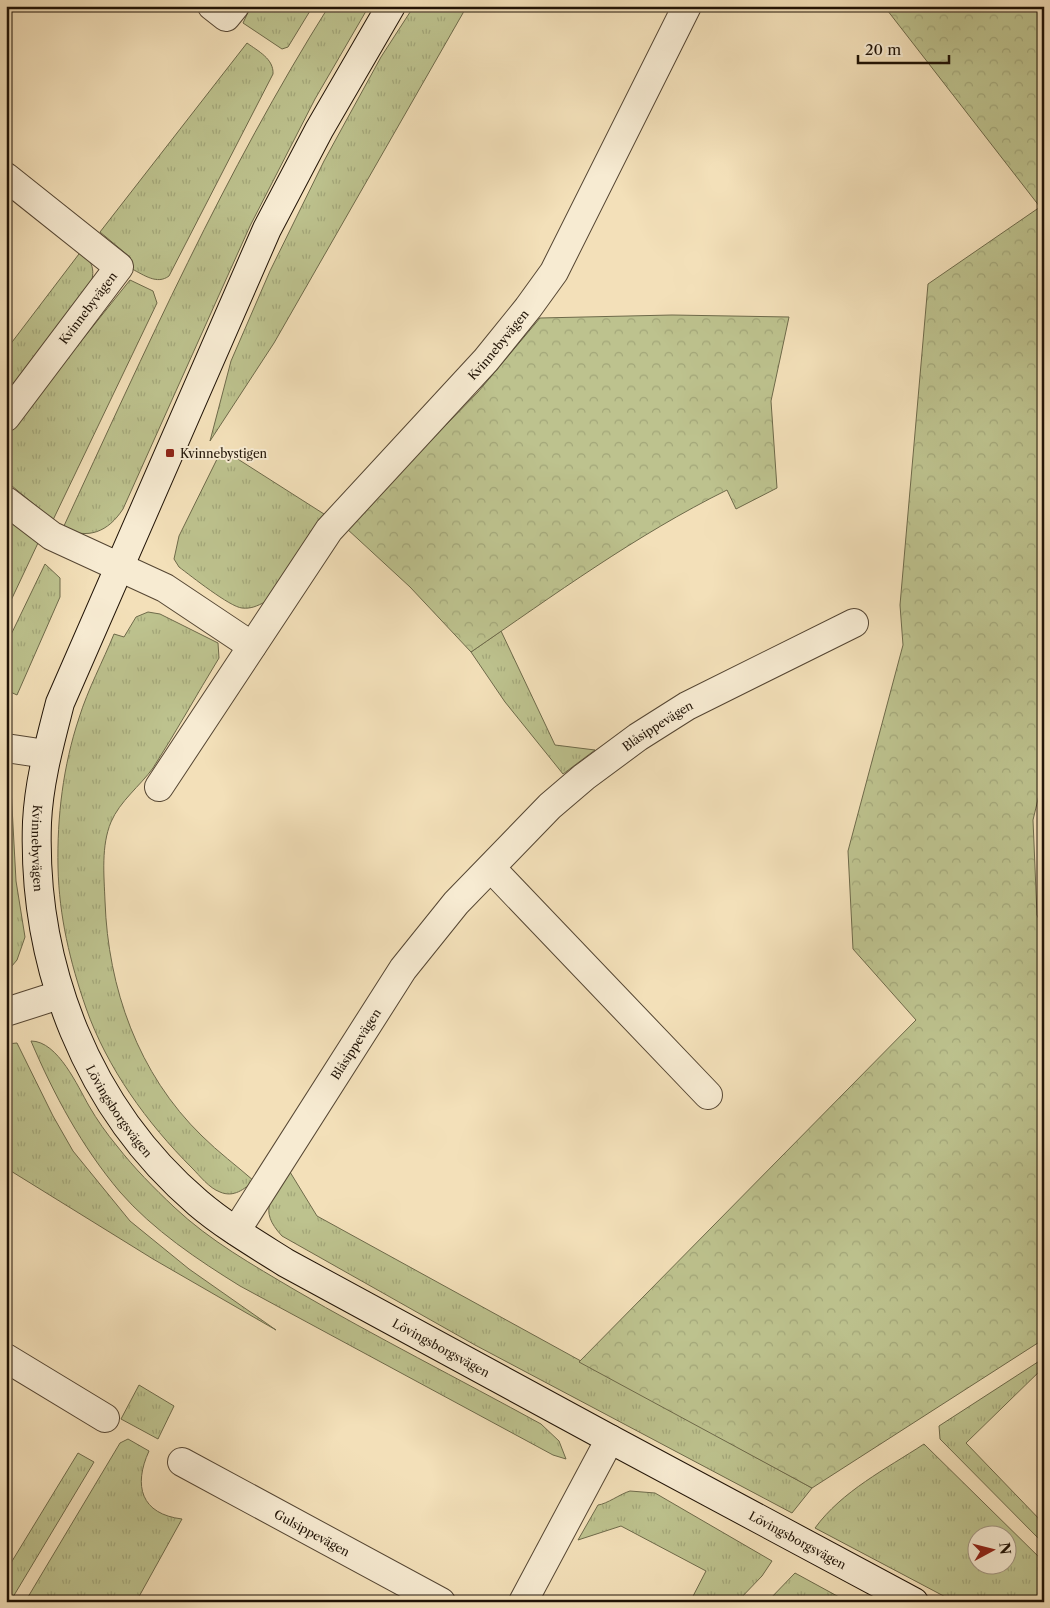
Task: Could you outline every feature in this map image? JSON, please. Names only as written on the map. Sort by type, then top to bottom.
[{"type":"street","points":[[212,6],[226,18],[235,6]]},
{"type":"street","name":"Kvinnebyvägen","points":[[59,994],[46,946],[38,875],[37,821],[46,754],[60,703],[267,229],[320,130],[391,6]]},
{"type":"street","name":"Kvinnebyvägen","points":[[159,787],[329,530],[486,360],[554,272],[687,6]]},
{"type":"street","name":"Kvinnebyvägen","points":[[6,178],[119,267],[6,417]]},
{"type":"street","points":[[6,501],[52,536],[165,588],[252,646]]},
{"type":"street","name":"Blåsippevägen","points":[[236,1231],[403,969],[456,903],[550,806],[584,776],[638,737],[687,706],[854,624]]},
{"type":"street","points":[[6,748],[46,754]]},
{"type":"street","points":[[490,868],[708,1095]]},
{"type":"street","points":[[6,1012],[59,994]]},
{"type":"street","name":"Lövingsborgsvägen","points":[[59,994],[77,1042],[93,1073],[131,1130],[164,1169],[198,1203],[236,1231],[286,1263],[610,1440],[914,1602]]},
{"type":"street","points":[[6,1358],[105,1418]]},
{"type":"street","points":[[523,1602],[610,1440]]},
{"type":"street","name":"Gulsippevägen","points":[[182,1462],[441,1602]]},
{"type":"green space","points":[[251,6],[313,6],[288,47],[282,49],[243,23]]},
{"type":"green space","points":[[329,6],[369,6],[315,99],[250,226],[123,509],[111,523],[97,532],[72,532],[63,528],[156,329],[221,197],[255,132]]},
{"type":"green space","points":[[414,6],[467,6],[274,343],[210,441],[231,361],[270,271],[324,161],[381,57]]},
{"type":"green space","points":[[884,6],[1044,6],[1044,774],[1033,820],[1037,915],[1044,931],[1044,1339],[812,1488],[579,1362],[916,1020],[853,949],[848,851],[903,645],[900,605],[928,284],[1040,207]]},
{"type":"green space","points":[[247,43],[268,60],[273,69],[273,74],[169,276],[160,280],[146,276],[132,269],[130,257],[100,232]]},
{"type":"green space","points":[[82,250],[91,264],[93,274],[88,290],[6,395],[6,350]]},
{"type":"green space","points":[[130,280],[153,291],[157,303],[53,520],[6,481],[6,435]]},
{"type":"green space","points":[[672,315],[789,317],[771,401],[777,488],[736,509],[727,490],[693,508],[596,566],[471,652],[410,587],[346,528],[478,392],[540,318]]},
{"type":"green space","points":[[222,449],[324,514],[265,602],[251,608],[236,606],[220,597],[179,567],[174,559],[179,536]]},
{"type":"green space","points":[[9,518],[38,543],[6,611],[6,520]]},
{"type":"green space","points":[[45,564],[60,578],[60,597],[17,695],[6,690],[6,645]]},
{"type":"green space","points":[[148,612],[160,614],[218,643],[219,658],[153,768],[125,800],[111,822],[106,841],[104,861],[107,934],[112,966],[120,997],[144,1057],[160,1085],[180,1112],[202,1136],[254,1181],[238,1192],[230,1194],[220,1192],[208,1185],[175,1151],[144,1113],[117,1073],[105,1052],[86,1008],[70,956],[63,921],[58,867],[59,829],[62,792],[73,736],[87,696],[114,634],[124,637],[136,617]]},
{"type":"green space","points":[[501,631],[555,745],[595,750],[563,774],[505,702],[471,652]]},
{"type":"green space","points":[[6,776],[11,788],[16,881],[25,937],[17,960],[6,973]]},
{"type":"green space","points":[[31,1041],[41,1043],[50,1048],[66,1066],[99,1122],[124,1154],[144,1178],[202,1231],[248,1262],[295,1290],[541,1424],[559,1441],[566,1459],[553,1455],[240,1286],[208,1266],[161,1232],[120,1192],[93,1157],[59,1101]]},
{"type":"green space","points":[[17,1043],[53,1116],[73,1151],[130,1221],[189,1269],[276,1330],[153,1259],[6,1168],[6,1044]]},
{"type":"green space","points":[[290,1172],[317,1216],[812,1488],[792,1513],[475,1345],[282,1236],[274,1227],[269,1211],[273,1197]]},
{"type":"green space","points":[[1044,1358],[1044,1367],[966,1443],[1044,1524],[1044,1544],[940,1439],[939,1426]]},
{"type":"green space","points":[[139,1385],[174,1406],[158,1439],[121,1419]]},
{"type":"green space","points":[[128,1439],[149,1451],[144,1464],[142,1487],[149,1505],[168,1516],[182,1519],[136,1602],[25,1602],[120,1443]]},
{"type":"green space","points":[[924,1444],[1007,1526],[968,1526],[968,1576],[1018,1576],[1018,1536],[1044,1562],[1044,1602],[955,1602],[815,1528],[838,1503],[880,1472]]},
{"type":"green space","points":[[78,1453],[94,1462],[10,1602],[6,1602],[6,1571]]},
{"type":"green space","points":[[630,1491],[655,1493],[772,1561],[762,1576],[737,1602],[690,1602],[706,1571],[621,1526],[578,1540],[598,1505]]},
{"type":"green space","points":[[795,1573],[839,1597],[845,1602],[767,1602]]},
{"type":"place","name":"Kvinnebystigen","points":[[170,453]]}]
